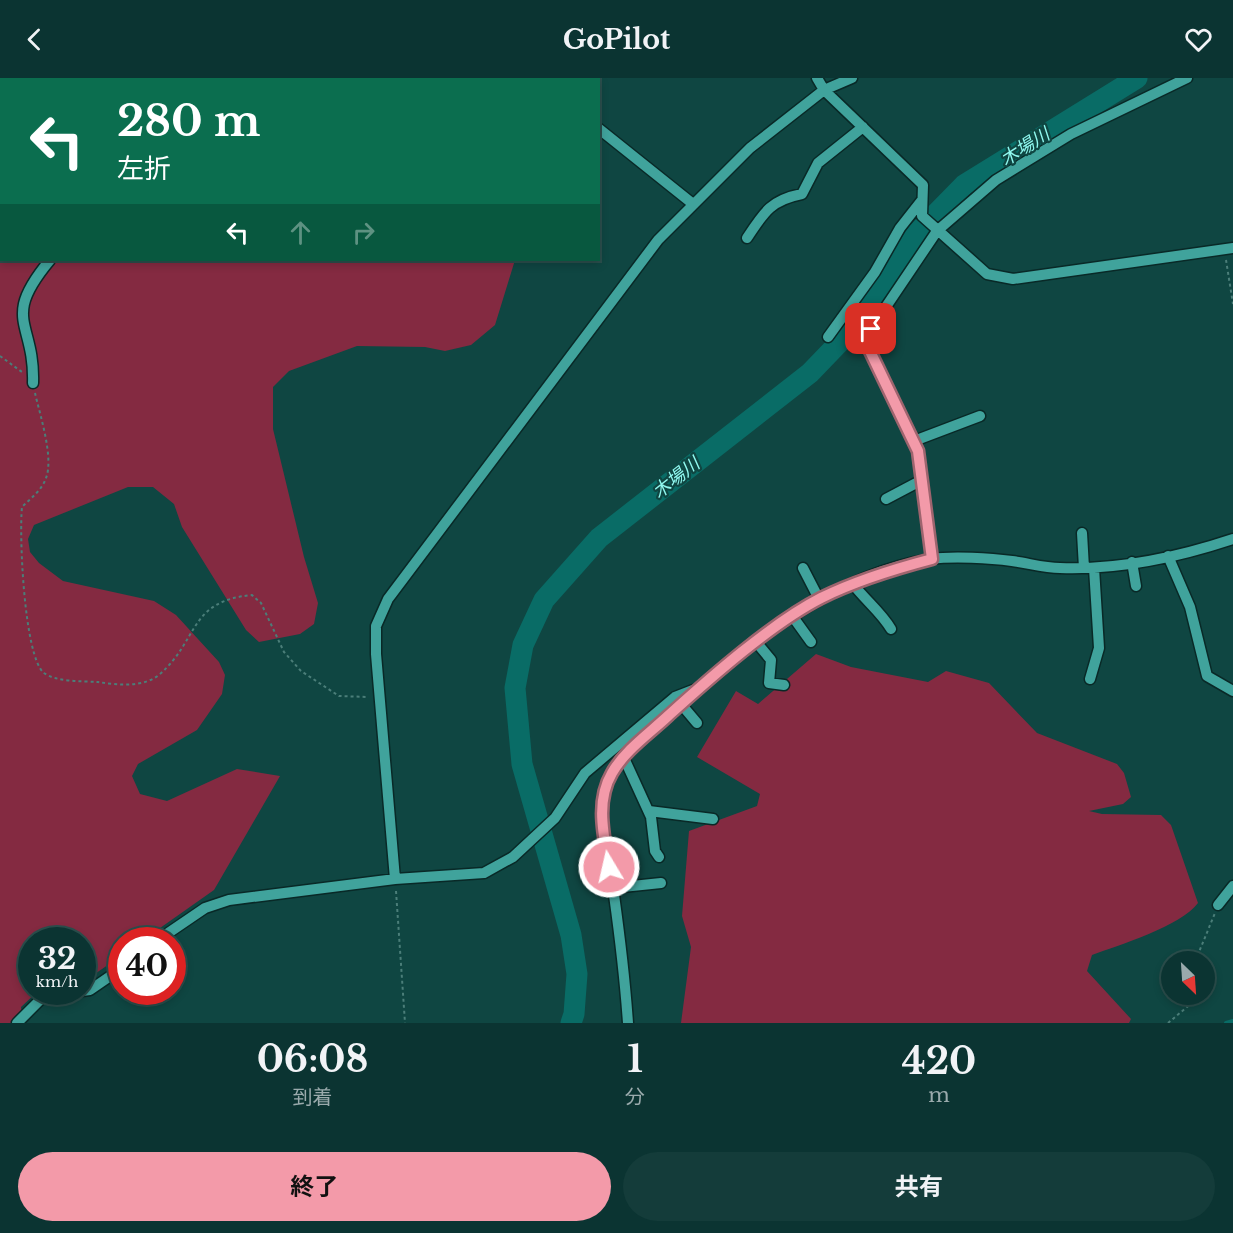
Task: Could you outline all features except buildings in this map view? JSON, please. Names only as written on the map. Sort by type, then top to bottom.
[{"type":"street","points":[[818,78],[824,90],[923,185],[922,216],[987,274],[1013,279],[1229,248]]},
{"type":"street","points":[[395,879],[378,697],[376,626],[388,599],[658,240],[750,148],[824,90],[852,78]]},
{"type":"street","points":[[932,559],[922,480],[914,441],[869,349],[871,329],[936,230],[996,180],[1071,134],[1187,78]]},
{"type":"street","points":[[747,238],[770,206],[784,197],[802,194],[818,163],[862,127]]},
{"type":"street","points":[[600,130],[693,204]]},
{"type":"street","points":[[828,338],[875,272],[900,228],[922,200]]},
{"type":"street","points":[[33,383],[34,367],[23,331],[21,309],[30,284],[49,261]]},
{"type":"street","points":[[914,441],[980,416]]},
{"type":"street","points":[[886,499],[922,480]]},
{"type":"street","points":[[1082,533],[1089,568],[1099,648],[1090,679]]},
{"type":"street","points":[[628,1023],[624,957],[603,825],[603,799],[611,774],[624,758],[701,686],[819,599],[875,574],[932,559],[1012,561],[1057,568],[1089,568],[1168,556],[1233,539]]},
{"type":"street","points":[[1168,556],[1190,607],[1208,676],[1233,691]]},
{"type":"street","points":[[1132,562],[1136,586]]},
{"type":"street","points":[[803,568],[819,599]]},
{"type":"street","points":[[853,584],[866,601],[885,618],[891,629]]},
{"type":"street","points":[[793,617],[811,642]]},
{"type":"street","points":[[757,643],[771,660],[769,683],[784,686]]},
{"type":"street","points":[[177,927],[205,908],[229,900],[395,879],[484,873],[513,857],[555,818],[585,773],[675,697],[701,686]]},
{"type":"street","points":[[681,704],[697,723]]},
{"type":"street","points":[[624,758],[649,811],[659,857]]},
{"type":"street","points":[[649,811],[713,819]]},
{"type":"street","points":[[613,888],[661,883]]},
{"type":"street","points":[[1218,905],[1233,886]]},
{"type":"street","points":[[17,1023],[35,1005]]},
{"type":"path","points":[[1229,248],[1233,304]]},
{"type":"path","points":[[0,356],[33,383],[48,454],[47,476],[40,489],[22,507],[19,533],[34,660],[44,673],[59,678],[104,683],[138,683],[159,675],[185,644],[200,616],[230,597],[252,595],[261,603],[284,652],[301,671],[339,696],[378,697]]},
{"type":"path","points":[[395,879],[405,1023]]},
{"type":"path","points":[[1199,951],[1218,905]]},
{"type":"path","points":[[1168,1023],[1190,1005]]},
{"type":"shaded area","points":[[0,261],[515,261],[495,325],[471,345],[445,351],[425,347],[357,346],[289,371],[273,387],[273,429],[304,557],[318,603],[314,624],[300,634],[259,642],[246,630],[182,527],[174,504],[153,487],[128,487],[34,525],[28,539],[30,552],[39,563],[63,581],[154,601],[176,615],[219,662],[225,675],[222,694],[197,730],[138,764],[132,776],[140,794],[167,801],[237,769],[280,776],[214,890],[161,927],[108,927],[108,965],[96,973],[96,927],[18,927],[18,1005],[23,1005],[21,1007],[23,1023],[0,1023]]},
{"type":"shaded area","points":[[816,654],[851,667],[928,682],[946,671],[989,683],[1037,733],[1117,764],[1124,773],[1131,797],[1123,804],[1089,811],[1102,814],[1161,815],[1171,825],[1198,903],[1190,911],[1164,927],[1092,955],[1087,971],[1131,1019],[1129,1023],[681,1023],[691,947],[682,916],[689,831],[757,806],[760,794],[697,757],[736,691],[758,704]]},
{"type":"waterway","name":"木場川","points":[[571,1023],[574,1014],[577,974],[571,935],[522,764],[515,688],[523,645],[544,600],[599,538],[810,373],[860,321],[917,233],[964,185],[1137,78]]},
{"type":"waterway","points":[[1226,1023],[1233,1021]]},
{"type":"route","points":[[609,867],[603,825],[603,799],[611,774],[627,753],[701,686],[775,629],[819,599],[875,574],[932,559],[918,451],[909,428],[869,349],[871,329]]}]
